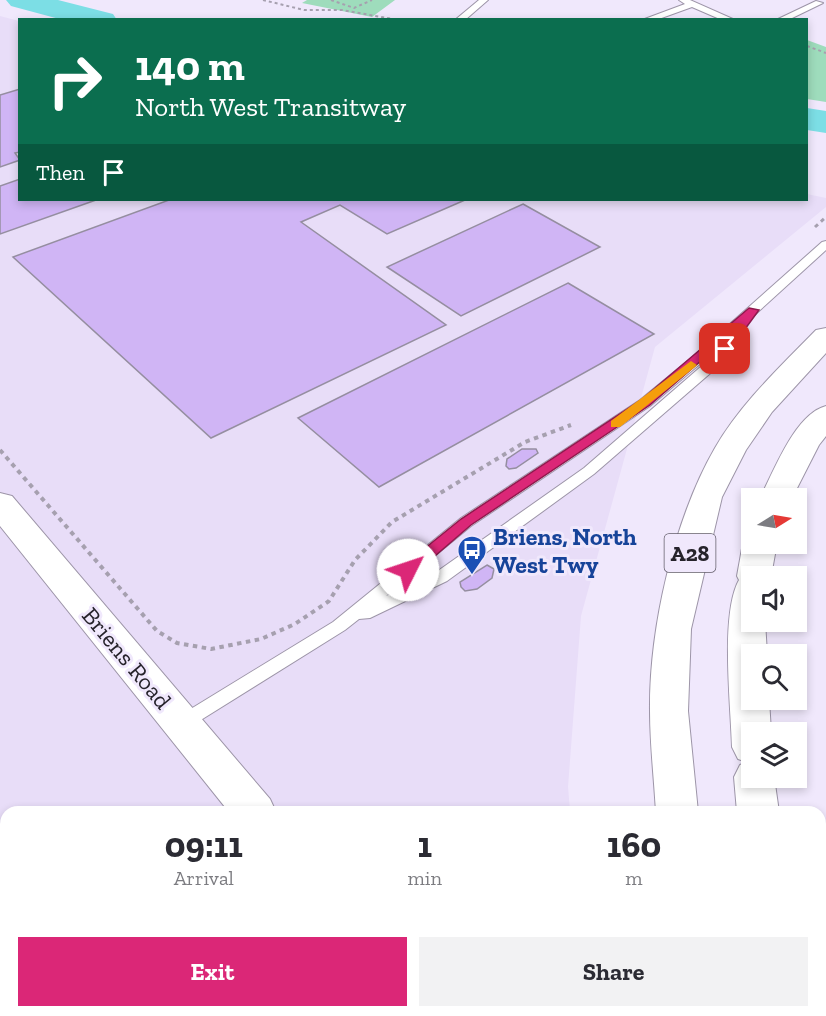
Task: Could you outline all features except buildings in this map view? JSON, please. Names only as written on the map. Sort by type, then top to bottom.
[{"type":"main road","name":"A28","points":[[677,806],[669,711],[674,629],[688,561],[706,497],[731,448],[761,405],[826,336]]},
{"type":"main road","points":[[781,488],[805,441],[826,417]]},
{"type":"main road","name":"Briens Road","points":[[0,504],[250,806]]},
{"type":"main road","points":[[748,632],[751,722]]},
{"type":"main road","points":[[755,788],[757,806]]},
{"type":"lane","points":[[462,18],[484,0]]},
{"type":"lane","points":[[683,0],[726,18]]},
{"type":"lane","points":[[785,18],[819,3]]},
{"type":"lane","points":[[652,18],[693,4]]},
{"type":"lane","points":[[339,626],[466,522],[645,403],[826,244]]},
{"type":"lane","points":[[182,723],[339,626],[441,577],[589,471],[710,367],[753,310]]},
{"type":"path","points":[[263,0],[304,10],[342,10],[387,18]]},
{"type":"path","points":[[331,0],[339,5],[357,8],[372,0]]},
{"type":"path","points":[[808,46],[826,53]]},
{"type":"path","points":[[809,233],[826,218]]},
{"type":"path","points":[[0,450],[157,631],[177,643],[211,649],[261,639],[295,624],[329,601],[356,560],[392,522],[525,442],[575,424]]},
{"type":"shaded area","points":[[0,16],[18,21],[18,201],[808,201],[808,194],[826,198],[826,207],[655,347],[581,616],[568,787],[570,806],[0,806]]},
{"type":"green space","points":[[307,0],[395,0],[372,17],[302,3]]},
{"type":"green space","points":[[808,40],[826,47],[826,102],[808,99]]},
{"type":"waterway","points":[[21,0],[94,18]]},
{"type":"waterway","points":[[808,119],[826,122]]},
{"type":"slow traffic","points":[[615,424],[645,403],[691,365]]},
{"type":"place","name":"Briens, North West Twy","points":[[472,576]]},
{"type":"route","points":[[408,570],[466,522],[645,403],[753,310],[725,349]]}]
